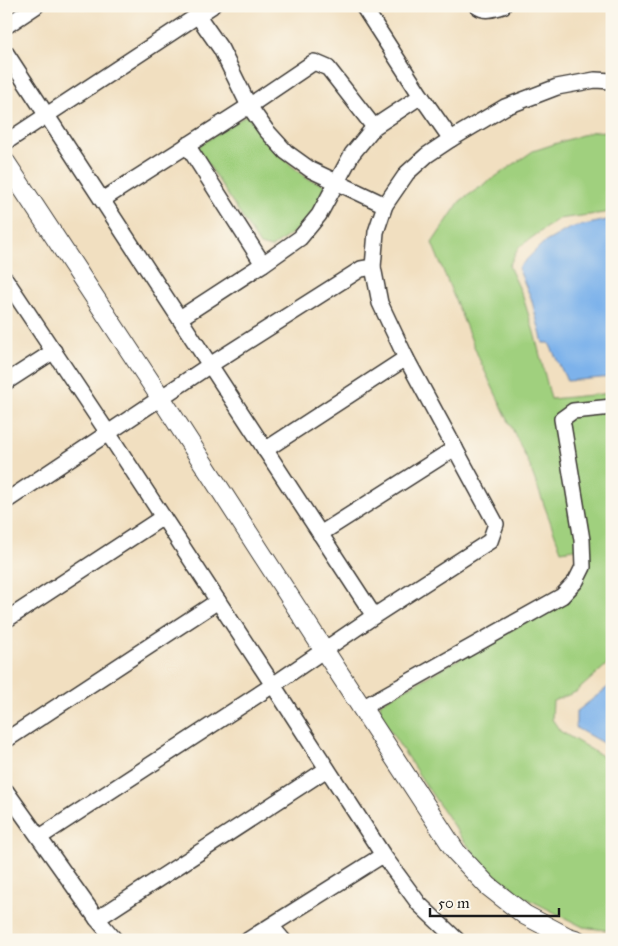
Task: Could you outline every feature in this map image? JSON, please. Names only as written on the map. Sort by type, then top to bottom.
[{"type":"street","points":[[6,26],[36,6]]},
{"type":"street","points":[[6,142],[212,6]]},
{"type":"street","points":[[363,6],[450,139]]},
{"type":"street","points":[[477,6],[480,9],[492,10],[503,6]]},
{"type":"street","points":[[198,16],[221,49],[249,106],[266,130],[286,152],[310,170],[385,205]]},
{"type":"street","points":[[6,53],[374,616]]},
{"type":"street","points":[[102,200],[314,62],[328,68],[374,127]]},
{"type":"street","points":[[40,837],[490,541],[496,524],[406,358],[380,303],[373,267],[376,232],[385,205],[407,173],[427,155],[450,139],[505,107],[557,87],[596,80],[612,81]]},
{"type":"street","points":[[180,318],[264,264],[300,238],[319,215],[352,154],[374,127],[421,96]]},
{"type":"street","points":[[187,146],[264,264]]},
{"type":"street","points":[[6,163],[456,852],[488,886],[525,915],[567,937],[577,940]]},
{"type":"street","points":[[6,500],[210,365],[361,269],[373,267]]},
{"type":"street","points":[[6,280],[383,854],[419,904],[457,940]]},
{"type":"street","points":[[6,382],[54,351]]},
{"type":"street","points":[[266,450],[406,358]]},
{"type":"street","points":[[362,708],[562,596],[576,581],[583,567],[582,540],[562,419],[572,411],[612,407]]},
{"type":"street","points":[[320,534],[455,448]]},
{"type":"street","points":[[6,620],[163,517]]},
{"type":"street","points":[[6,740],[218,601]]},
{"type":"street","points":[[98,919],[327,769]]},
{"type":"street","points":[[6,791],[115,940]]},
{"type":"street","points":[[248,940],[383,854]]},
{"type":"street","points":[[271,926],[283,940]]},
{"type":"green space","points":[[248,114],[263,139],[284,159],[306,178],[326,185],[316,208],[298,229],[271,248],[260,245],[197,147]]},
{"type":"green space","points":[[594,131],[612,132],[612,212],[558,219],[519,247],[509,266],[522,294],[534,332],[551,399],[612,393],[612,660],[576,692],[553,701],[552,719],[560,731],[612,762],[612,931],[583,927],[524,897],[485,867],[461,837],[381,717],[380,703],[569,598],[588,547],[561,551],[529,464],[480,361],[432,243],[460,201],[533,151]]},
{"type":"water","points":[[607,220],[612,221],[612,377],[567,381],[549,343],[543,343],[531,298],[518,268],[542,244],[570,228]]},
{"type":"water","points":[[612,684],[612,748],[576,728],[576,712]]}]
